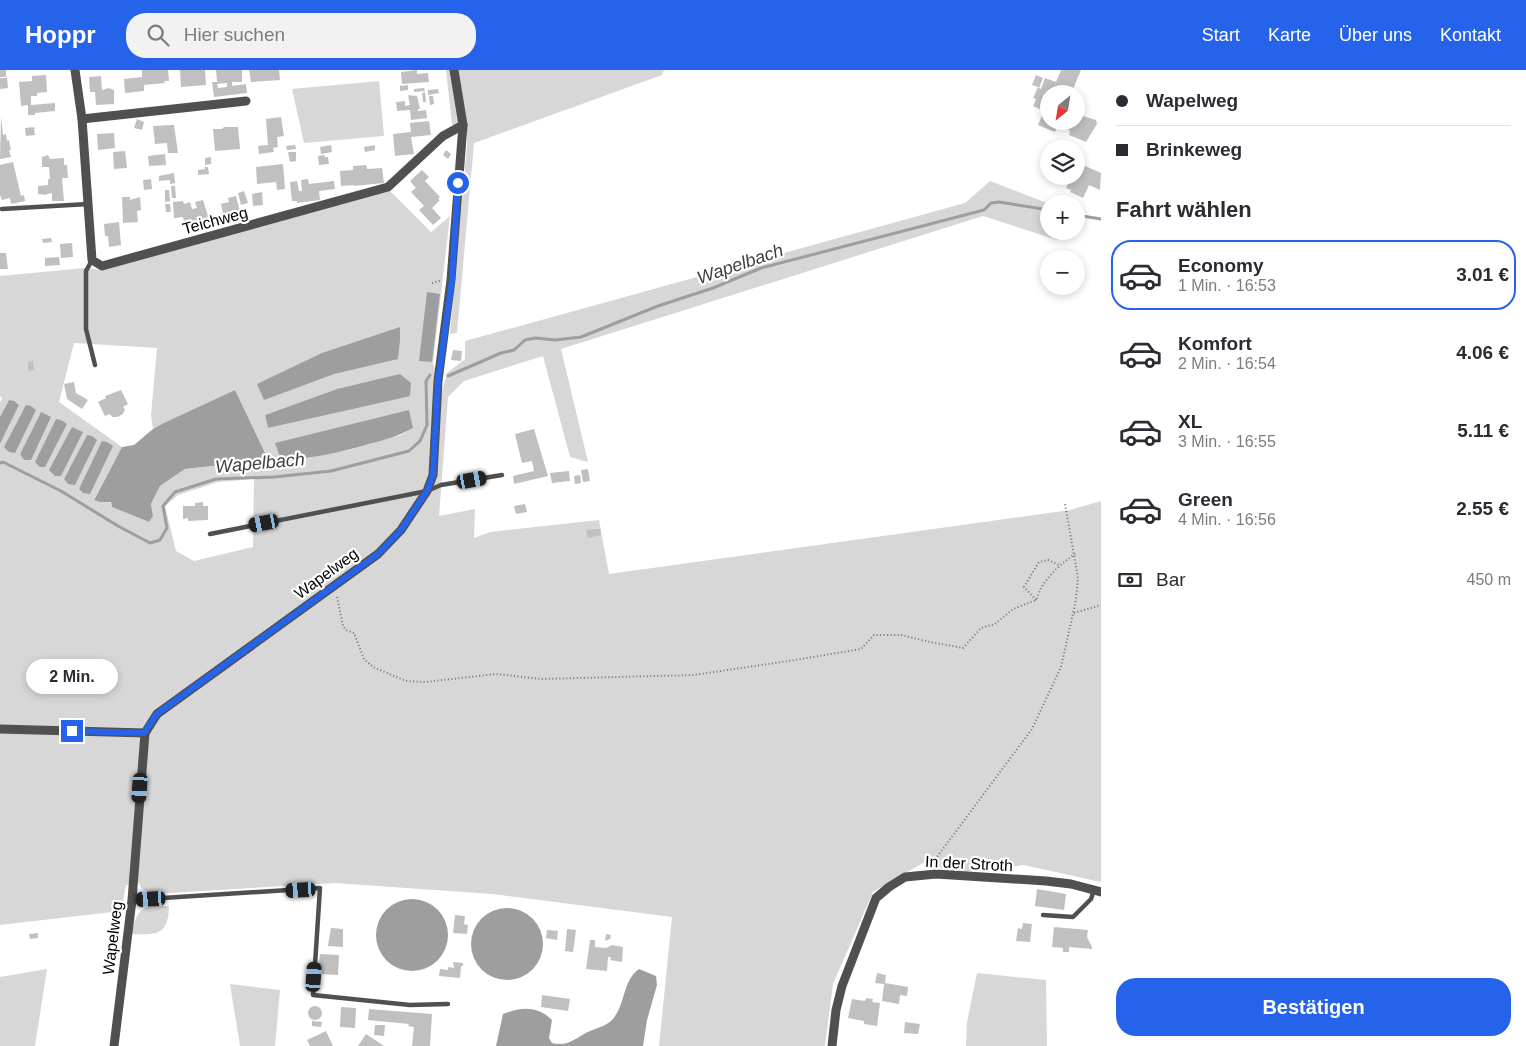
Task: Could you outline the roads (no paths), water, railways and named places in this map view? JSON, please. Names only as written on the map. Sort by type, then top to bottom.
[{"type":"street","points":[[75,70],[82,119],[92,260]]},
{"type":"street","name":"Wapelweg","points":[[114,1046],[132,900],[144,733],[157,714],[378,554],[401,530],[427,491],[433,475],[438,381],[452,280],[463,125],[454,70]]},
{"type":"street","points":[[82,119],[246,101]]},
{"type":"street","name":"Teichweg","points":[[92,260],[102,266],[388,187],[443,136],[463,125]]},
{"type":"street","points":[[0,729],[144,733]]},
{"type":"street","name":"In der Stroth","points":[[832,1046],[836,1010],[842,986],[876,898],[905,877],[936,874],[1046,881],[1098,890]]},
{"type":"lane","points":[[2,209],[88,204]]},
{"type":"lane","points":[[92,260],[86,271],[86,330],[95,365]]},
{"type":"lane","points":[[210,534],[427,491],[441,485],[502,475]]},
{"type":"lane","points":[[132,900],[320,888],[312,995],[410,1005],[448,1004]]},
{"type":"lane","points":[[1043,915],[1073,917],[1098,890]]},
{"type":"water","points":[[427,292],[440,294],[432,362],[419,361]]},
{"type":"water","points":[[400,327],[398,359],[334,374],[264,400],[257,384],[322,353]]},
{"type":"water","points":[[400,374],[411,383],[410,396],[268,428],[265,415],[337,389]]},
{"type":"water","points":[[235,390],[270,463],[185,469],[160,486],[151,504],[153,516],[149,522],[112,507],[111,502],[94,500],[122,447],[134,445],[153,429],[164,423]]},
{"type":"water","points":[[9,400],[19,405],[0,444],[0,417]]},
{"type":"water","points":[[26,405],[36,410],[15,453],[9,452],[4,447]]},
{"type":"water","points":[[409,410],[413,428],[392,438],[347,450],[281,460],[275,443]]},
{"type":"water","points":[[41,412],[51,417],[31,460],[24,460],[20,454]]},
{"type":"water","points":[[56,419],[67,424],[45,467],[40,467],[35,462]]},
{"type":"water","points":[[72,427],[83,432],[61,476],[55,476],[49,470]]},
{"type":"water","points":[[87,435],[97,440],[75,485],[68,484],[64,479]]},
{"type":"water","points":[[102,441],[113,446],[90,494],[83,493],[79,489]]},
{"type":"water","points":[[412,899],[432,905],[442,915],[448,935],[442,955],[432,965],[412,971],[392,965],[382,955],[376,935],[382,915],[392,905]]},
{"type":"water","points":[[507,908],[527,914],[537,924],[543,944],[537,964],[527,974],[507,980],[487,974],[477,964],[471,944],[477,924],[487,914]]},
{"type":"water","points":[[639,969],[656,976],[657,985],[647,1020],[643,1046],[496,1046],[503,1014],[516,1010],[535,1010],[552,1020],[549,1038],[552,1043],[562,1044],[569,1042],[606,1024],[616,1014],[630,980]]},
{"type":"waterway","name":"Wapelbach","points":[[448,376],[501,353],[514,350],[525,340],[535,338],[555,340],[581,337],[761,268],[984,210],[991,203],[999,202],[1040,209]]},
{"type":"waterway","name":"Wapelbach","points":[[1085,216],[1101,219]]},
{"type":"waterway","name":"Wapelbach","points":[[0,463],[3,462],[61,491],[150,543],[160,540],[167,528],[163,506],[175,492],[216,479],[274,477],[331,471],[409,451],[420,441],[427,425],[426,381],[430,375]]}]
